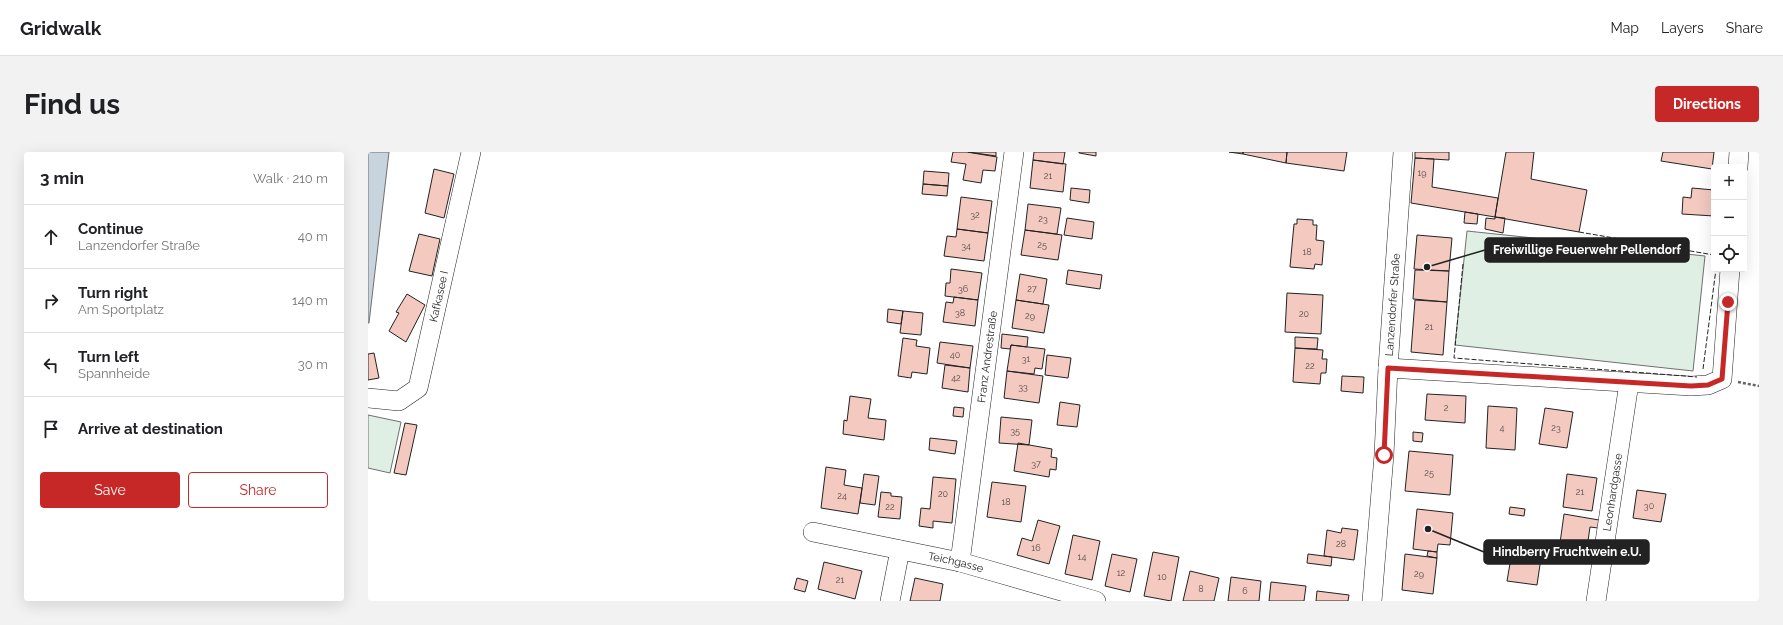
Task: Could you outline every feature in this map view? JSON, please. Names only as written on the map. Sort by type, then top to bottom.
[{"type":"street","name":"Kafkasee I","points":[[368,398],[399,401],[418,388],[471,152]]},
{"type":"street","name":"Franz Andrestraße","points":[[960,562],[1014,152]]},
{"type":"street","name":"Lanzendorfer Straße","points":[[1372,601],[1384,455],[1388,368],[1403,152]]},
{"type":"street","points":[[1738,164],[1739,152]]},
{"type":"street","points":[[1388,368],[1629,383],[1691,386],[1708,385],[1722,379],[1730,272]]},
{"type":"street","name":"Leonhardgasse","points":[[1596,601],[1629,383]]},
{"type":"street","name":"Teichgasse","points":[[813,532],[960,562],[1096,601]]},
{"type":"street","points":[[890,601],[900,550]]},
{"type":"green space","points":[[1467,231],[1705,256],[1693,371],[1455,345]]},
{"type":"green space","points":[[368,415],[401,422],[390,473],[368,468]]},
{"type":"shaded area","points":[[368,152],[389,152],[369,323],[368,323]]},
{"type":"building","points":[[953,152],[967,152],[997,157],[995,171],[983,170],[981,183],[963,180],[966,164],[951,162]]},
{"type":"building","points":[[968,152],[996,152],[996,156]]},
{"type":"building","points":[[1034,152],[1065,152],[1063,164],[1033,160]]},
{"type":"building","points":[[1096,152],[1096,156],[1079,153]]},
{"type":"building","points":[[1229,152],[1243,152],[1243,154]]},
{"type":"building","points":[[1243,152],[1287,152],[1286,163],[1243,154]]},
{"type":"building","points":[[1287,152],[1347,152],[1344,171],[1286,163]]},
{"type":"building","points":[[1415,152],[1449,152],[1449,160],[1415,158]]},
{"type":"building","points":[[1506,152],[1534,152],[1531,179],[1587,190],[1579,232],[1495,217]]},
{"type":"building","points":[[1663,152],[1714,152],[1711,169],[1661,161]]},
{"type":"building","points":[[1415,158],[1434,159],[1432,187],[1498,198],[1495,217],[1411,203]]},
{"type":"building","points":[[1033,160],[1066,164],[1063,192],[1030,188]]},
{"type":"building","points":[[434,169],[454,174],[444,218],[425,213]]},
{"type":"building","points":[[924,171],[949,173],[948,186],[923,184]]},
{"type":"building","points":[[923,184],[948,186],[947,196],[922,194]]},
{"type":"building","points":[[1071,188],[1090,190],[1089,203],[1070,200]]},
{"type":"building","points":[[1692,188],[1711,190],[1711,216],[1682,214],[1683,197],[1691,198]]},
{"type":"building","points":[[961,197],[992,201],[988,233],[957,229]]},
{"type":"building","points":[[1028,204],[1061,208],[1057,234],[1025,230]]},
{"type":"building","points":[[1465,212],[1478,214],[1477,224],[1464,223]]},
{"type":"building","points":[[1495,217],[1505,218],[1503,233],[1485,229],[1486,218],[1495,219]]},
{"type":"building","points":[[1067,218],[1094,222],[1092,239],[1064,235]]},
{"type":"building","points":[[1297,219],[1313,220],[1313,225],[1317,225],[1316,240],[1324,241],[1322,265],[1315,264],[1314,269],[1290,267],[1294,224],[1297,224]]},
{"type":"building","points":[[957,229],[988,233],[984,261],[944,256],[947,236],[956,237]]},
{"type":"building","points":[[1025,230],[1062,235],[1058,260],[1021,255]]},
{"type":"building","points":[[419,234],[440,239],[432,276],[409,271]]},
{"type":"building","points":[[1417,235],[1452,238],[1449,271],[1414,269]]},
{"type":"building","points":[[951,269],[982,273],[978,300],[945,296],[946,283],[950,283]]},
{"type":"building","points":[[1068,270],[1102,275],[1100,289],[1066,284]]},
{"type":"building","points":[[1415,270],[1449,271],[1447,302],[1413,299]]},
{"type":"building","points":[[1020,274],[1047,279],[1043,304],[1016,300]]},
{"type":"building","points":[[1287,293],[1323,295],[1321,334],[1285,332]]},
{"type":"building","points":[[407,294],[425,305],[406,342],[389,331],[399,313],[396,312]]},
{"type":"building","points":[[954,297],[978,300],[975,326],[943,322],[946,302],[953,303]]},
{"type":"building","points":[[1016,300],[1049,305],[1044,333],[1012,328]]},
{"type":"building","points":[[1415,300],[1447,302],[1443,355],[1411,352]]},
{"type":"building","points":[[888,309],[903,311],[901,324],[887,322]]},
{"type":"building","points":[[903,311],[923,313],[921,335],[900,333]]},
{"type":"building","points":[[1002,334],[1028,337],[1027,347],[1011,345],[1010,349],[1001,348]]},
{"type":"building","points":[[1295,337],[1318,338],[1317,349],[1295,348]]},
{"type":"building","points":[[903,338],[917,340],[916,346],[930,348],[927,374],[912,372],[911,378],[898,376]]},
{"type":"building","points":[[940,342],[973,346],[970,368],[937,363]]},
{"type":"building","points":[[1011,345],[1045,349],[1042,369],[1035,368],[1034,374],[1007,371]]},
{"type":"building","points":[[1295,348],[1323,350],[1322,359],[1327,359],[1326,373],[1321,373],[1320,384],[1293,382]]},
{"type":"building","points":[[374,353],[379,378],[368,380],[368,354]]},
{"type":"building","points":[[1047,355],[1071,358],[1068,378],[1045,375]]},
{"type":"building","points":[[945,365],[970,368],[968,392],[942,388]]},
{"type":"building","points":[[1007,371],[1043,376],[1039,403],[1004,398]]},
{"type":"building","points":[[1342,376],[1364,377],[1363,393],[1341,391]]},
{"type":"building","points":[[1427,394],[1466,396],[1465,423],[1425,420]]},
{"type":"building","points":[[850,396],[871,399],[868,418],[886,420],[884,440],[843,434],[844,420],[847,421]]},
{"type":"building","points":[[1060,402],[1080,405],[1077,427],[1057,425]]},
{"type":"building","points":[[1488,406],[1517,408],[1515,450],[1486,448]]},
{"type":"building","points":[[954,407],[964,408],[963,417],[953,416]]},
{"type":"building","points":[[1545,408],[1573,412],[1567,448],[1539,444]]},
{"type":"building","points":[[1001,417],[1032,420],[1029,445],[999,443]]},
{"type":"building","points":[[405,423],[417,425],[406,475],[394,473]]},
{"type":"building","points":[[1413,432],[1423,433],[1422,442],[1413,441]]},
{"type":"building","points":[[930,438],[957,441],[955,454],[929,450]]},
{"type":"building","points":[[1018,443],[1052,449],[1051,457],[1057,458],[1056,470],[1050,469],[1049,477],[1014,471]]},
{"type":"building","points":[[1409,451],[1453,455],[1450,495],[1405,491]]},
{"type":"building","points":[[826,467],[846,470],[844,485],[862,488],[858,514],[821,508]]},
{"type":"building","points":[[864,474],[879,476],[875,505],[860,503]]},
{"type":"building","points":[[1567,474],[1597,478],[1592,511],[1563,507]]},
{"type":"building","points":[[933,477],[956,479],[952,523],[933,521],[933,528],[919,526],[921,508],[930,509]]},
{"type":"building","points":[[992,482],[1026,486],[1021,522],[987,517]]},
{"type":"building","points":[[1637,490],[1666,494],[1661,522],[1633,518]]},
{"type":"building","points":[[881,492],[891,493],[891,496],[902,497],[900,519],[878,517]]},
{"type":"building","points":[[1510,507],[1525,509],[1524,516],[1509,514]]},
{"type":"building","points":[[1417,509],[1453,513],[1450,545],[1438,544],[1437,552],[1413,549]]},
{"type":"building","points":[[1564,514],[1599,520],[1598,528],[1590,527],[1587,548],[1560,543]]},
{"type":"building","points":[[1038,520],[1060,526],[1049,564],[1017,555],[1022,538],[1032,541]]},
{"type":"building","points":[[1342,528],[1358,530],[1354,560],[1324,556],[1327,530],[1341,533]]},
{"type":"building","points":[[1073,535],[1100,541],[1092,580],[1065,574]]},
{"type":"building","points":[[1513,546],[1542,551],[1537,585],[1507,581]]},
{"type":"building","points":[[1428,551],[1437,552],[1437,558],[1427,556]]},
{"type":"building","points":[[1153,552],[1179,557],[1171,601],[1144,596]]},
{"type":"building","points":[[1112,554],[1137,559],[1130,592],[1105,586]]},
{"type":"building","points":[[1308,554],[1332,557],[1331,566],[1307,563]]},
{"type":"building","points":[[1405,554],[1437,558],[1433,594],[1402,590]]},
{"type":"building","points":[[824,562],[862,571],[855,599],[818,589]]},
{"type":"building","points":[[1190,571],[1219,578],[1214,601],[1183,601]]},
{"type":"building","points":[[1231,577],[1261,581],[1259,601],[1228,601]]},
{"type":"building","points":[[797,578],[808,581],[805,592],[794,589]]},
{"type":"building","points":[[915,578],[943,584],[940,601],[910,601]]},
{"type":"building","points":[[1271,582],[1306,586],[1304,601],[1269,601]]},
{"type":"building","points":[[1317,591],[1349,595],[1348,601],[1316,601]]},
{"type":"fence","points":[[1579,232],[1711,254]]},
{"type":"fence","points":[[1463,264],[1454,358],[1697,377]]},
{"type":"fence","points":[[1703,369],[1716,272]]},
{"type":"place","name":"Freiwillige Feuerwehr Pellendorf","points":[[1427,267]]},
{"type":"place","name":"Hindberry Fruchtwein e.U.","points":[[1428,529]]},
{"type":"route","points":[[1384,455],[1388,368],[1629,383],[1691,386],[1708,385],[1722,379],[1728,302]]}]
